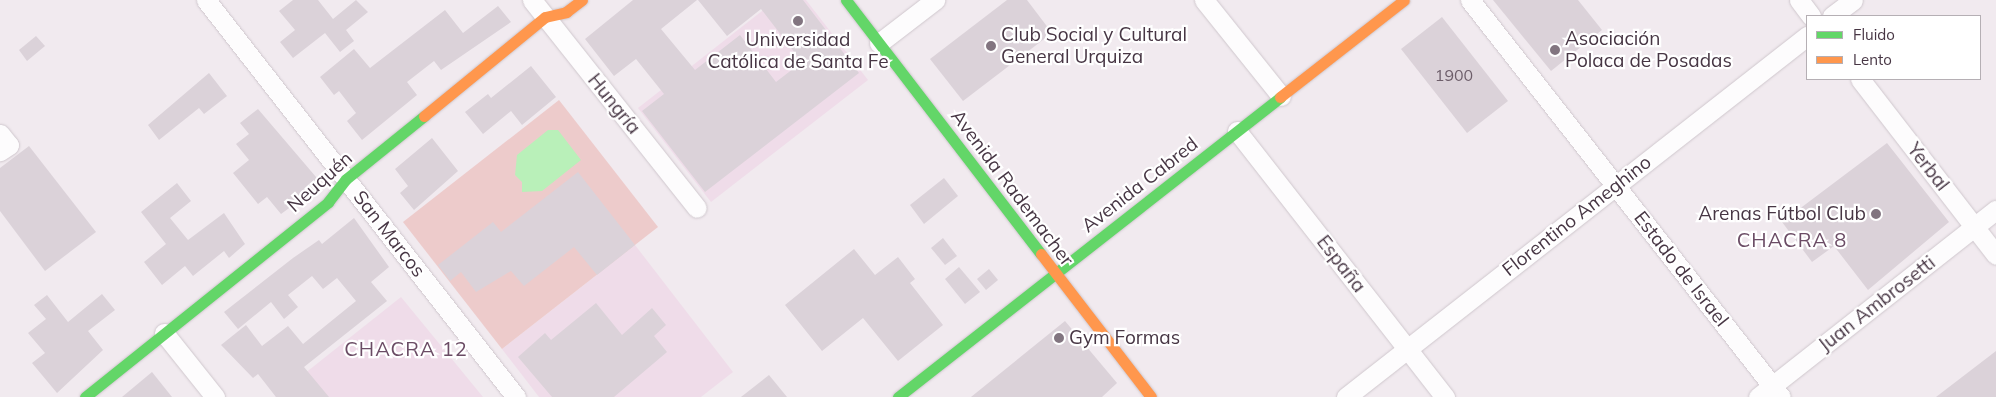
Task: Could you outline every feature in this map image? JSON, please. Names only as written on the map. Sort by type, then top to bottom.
[{"type":"main road","name":"Neuquén","points":[[85,397],[328,202],[346,179],[545,17],[566,12],[582,0]]},
{"type":"main road","name":"Avenida Rademacher","points":[[846,0],[1151,397]]},
{"type":"main road","name":"Avenida Cabred","points":[[898,397],[1404,0]]},
{"type":"street","name":"Hungría","points":[[532,0],[697,208]]},
{"type":"street","points":[[879,43],[935,0]]},
{"type":"street","points":[[1204,0],[1281,96]]},
{"type":"street","name":"Estado de Israel","points":[[1470,0],[1616,186],[1770,393]]},
{"type":"street","points":[[1799,0],[1810,15]]},
{"type":"street","points":[[1833,15],[1853,0]]},
{"type":"street","name":"San Marcos","points":[[212,2],[346,179],[516,397]]},
{"type":"street","name":"Florentino Ameghino","points":[[1346,397],[1806,37]]},
{"type":"street","name":"Yerbal","points":[[1861,80],[1996,255]]},
{"type":"street","name":"España","points":[[1237,131],[1445,397]]},
{"type":"street","name":"Juan Ambrosetti","points":[[1770,393],[1996,210]]},
{"type":"street","points":[[164,333],[215,397]]},
{"type":"shaded area","points":[[776,0],[806,0],[868,80],[711,202],[638,108]]},
{"type":"shaded area","points":[[559,100],[658,227],[502,349],[403,222]]},
{"type":"shaded area","points":[[548,130],[558,130],[581,160],[542,191],[522,192],[522,182],[515,175],[517,155]]},
{"type":"shaded area","points":[[635,245],[733,372],[701,397],[539,397],[502,349]]},
{"type":"shaded area","points":[[401,297],[483,397],[275,397]]},
{"type":"building","points":[[293,0],[318,0],[333,19],[356,0],[368,12],[346,30],[354,41],[340,52],[325,33],[293,58],[280,42],[295,30],[279,11]]},
{"type":"building","points":[[633,0],[697,0],[661,29],[695,70],[740,35],[776,82],[802,62],[761,9],[727,36],[698,0],[803,0],[859,73],[705,192],[642,111],[664,94],[636,59],[614,76],[585,39]]},
{"type":"building","name":"Club Social y Cultural General Urquiza","points":[[1007,0],[1027,0],[1052,33],[963,101],[930,59]]},
{"type":"building","name":"Asociación Polaca de Posadas","points":[[1493,0],[1578,0],[1602,30],[1551,71]]},
{"type":"building","points":[[498,6],[511,22],[441,70],[434,61],[407,82],[417,95],[362,140],[347,121],[356,113],[339,91],[334,95],[320,77],[354,49],[370,68],[445,10],[463,33]]},
{"type":"building","points":[[1442,17],[1508,101],[1467,133],[1401,49]]},
{"type":"building","points":[[36,36],[45,46],[27,61],[19,50]]},
{"type":"building","points":[[531,66],[556,97],[522,125],[511,111],[483,134],[465,112],[488,94],[491,98]]},
{"type":"building","points":[[209,73],[227,96],[204,114],[199,108],[159,140],[148,125]]},
{"type":"building","points":[[258,109],[322,184],[281,214],[267,197],[258,204],[233,173],[249,160],[236,144],[249,134],[240,123]]},
{"type":"building","points":[[432,138],[458,171],[414,210],[400,193],[408,186],[395,169]]},
{"type":"building","name":"Arenas Fútbol Club","points":[[1887,143],[1949,222],[1868,290],[1834,246],[1812,262],[1782,222]]},
{"type":"building","points":[[29,146],[96,232],[45,271],[0,211],[0,168]]},
{"type":"building","points":[[578,172],[635,245],[597,275],[574,247],[524,286],[511,271],[476,292],[461,272],[450,281],[438,265],[493,222],[501,232]]},
{"type":"building","points":[[944,178],[958,196],[924,224],[910,205]]},
{"type":"building","points":[[177,183],[191,201],[170,218],[188,240],[224,213],[245,244],[229,258],[224,251],[193,276],[185,266],[162,285],[144,262],[166,244],[141,212]]},
{"type":"building","points":[[354,218],[389,267],[371,282],[387,301],[304,367],[329,397],[276,397],[258,374],[253,378],[221,345],[246,325],[262,346],[288,326],[303,344],[356,301],[337,278],[323,289],[312,276],[288,295],[298,307],[284,319],[271,302],[238,329],[224,312],[293,258],[319,240],[322,244]]},
{"type":"building","points":[[943,238],[957,256],[945,265],[931,248]]},
{"type":"building","points":[[854,249],[875,275],[898,257],[915,279],[910,283],[943,325],[898,361],[863,318],[822,351],[785,305]]},
{"type":"building","points":[[959,267],[980,292],[965,304],[945,279]]},
{"type":"building","points":[[989,269],[998,280],[986,290],[977,279]]},
{"type":"building","points":[[102,294],[115,310],[88,331],[103,350],[57,393],[32,363],[45,353],[28,333],[46,319],[34,305],[47,295],[68,322]]},
{"type":"building","points":[[596,303],[622,335],[652,308],[666,325],[654,336],[667,352],[614,397],[552,397],[518,357],[545,333],[551,340]]},
{"type":"building","points":[[1065,321],[1117,383],[1102,397],[971,397]]},
{"type":"building","points":[[1996,351],[1996,397],[1936,397]]},
{"type":"building","points":[[152,372],[172,397],[122,397]]},
{"type":"building","points":[[769,375],[787,397],[741,397]]},
{"type":"traffic: fast","points":[[846,0],[1041,254]]},
{"type":"traffic: fast","points":[[898,397],[1280,97]]},
{"type":"traffic: fast","points":[[85,397],[328,202],[346,179],[424,116]]},
{"type":"traffic: slow","points":[[424,116],[545,17],[566,12],[582,0]]},
{"type":"traffic: slow","points":[[1280,97],[1404,0]]},
{"type":"traffic: slow","points":[[1041,254],[1151,397]]},
{"type":"place","name":"Universidad Católica de Santa Fe","points":[[798,21]]},
{"type":"place","name":"Club Social y Cultural General Urquiza","points":[[991,46]]},
{"type":"place","name":"Asociación Polaca de Posadas","points":[[1555,50]]},
{"type":"place","name":"Arenas Fútbol Club","points":[[1876,214]]},
{"type":"place","name":"Gym Formas","points":[[1059,338]]},
{"type":"district","name":"CHACRA 8","points":[[1792,239]]},
{"type":"district","name":"CHACRA 12","points":[[406,348]]}]
